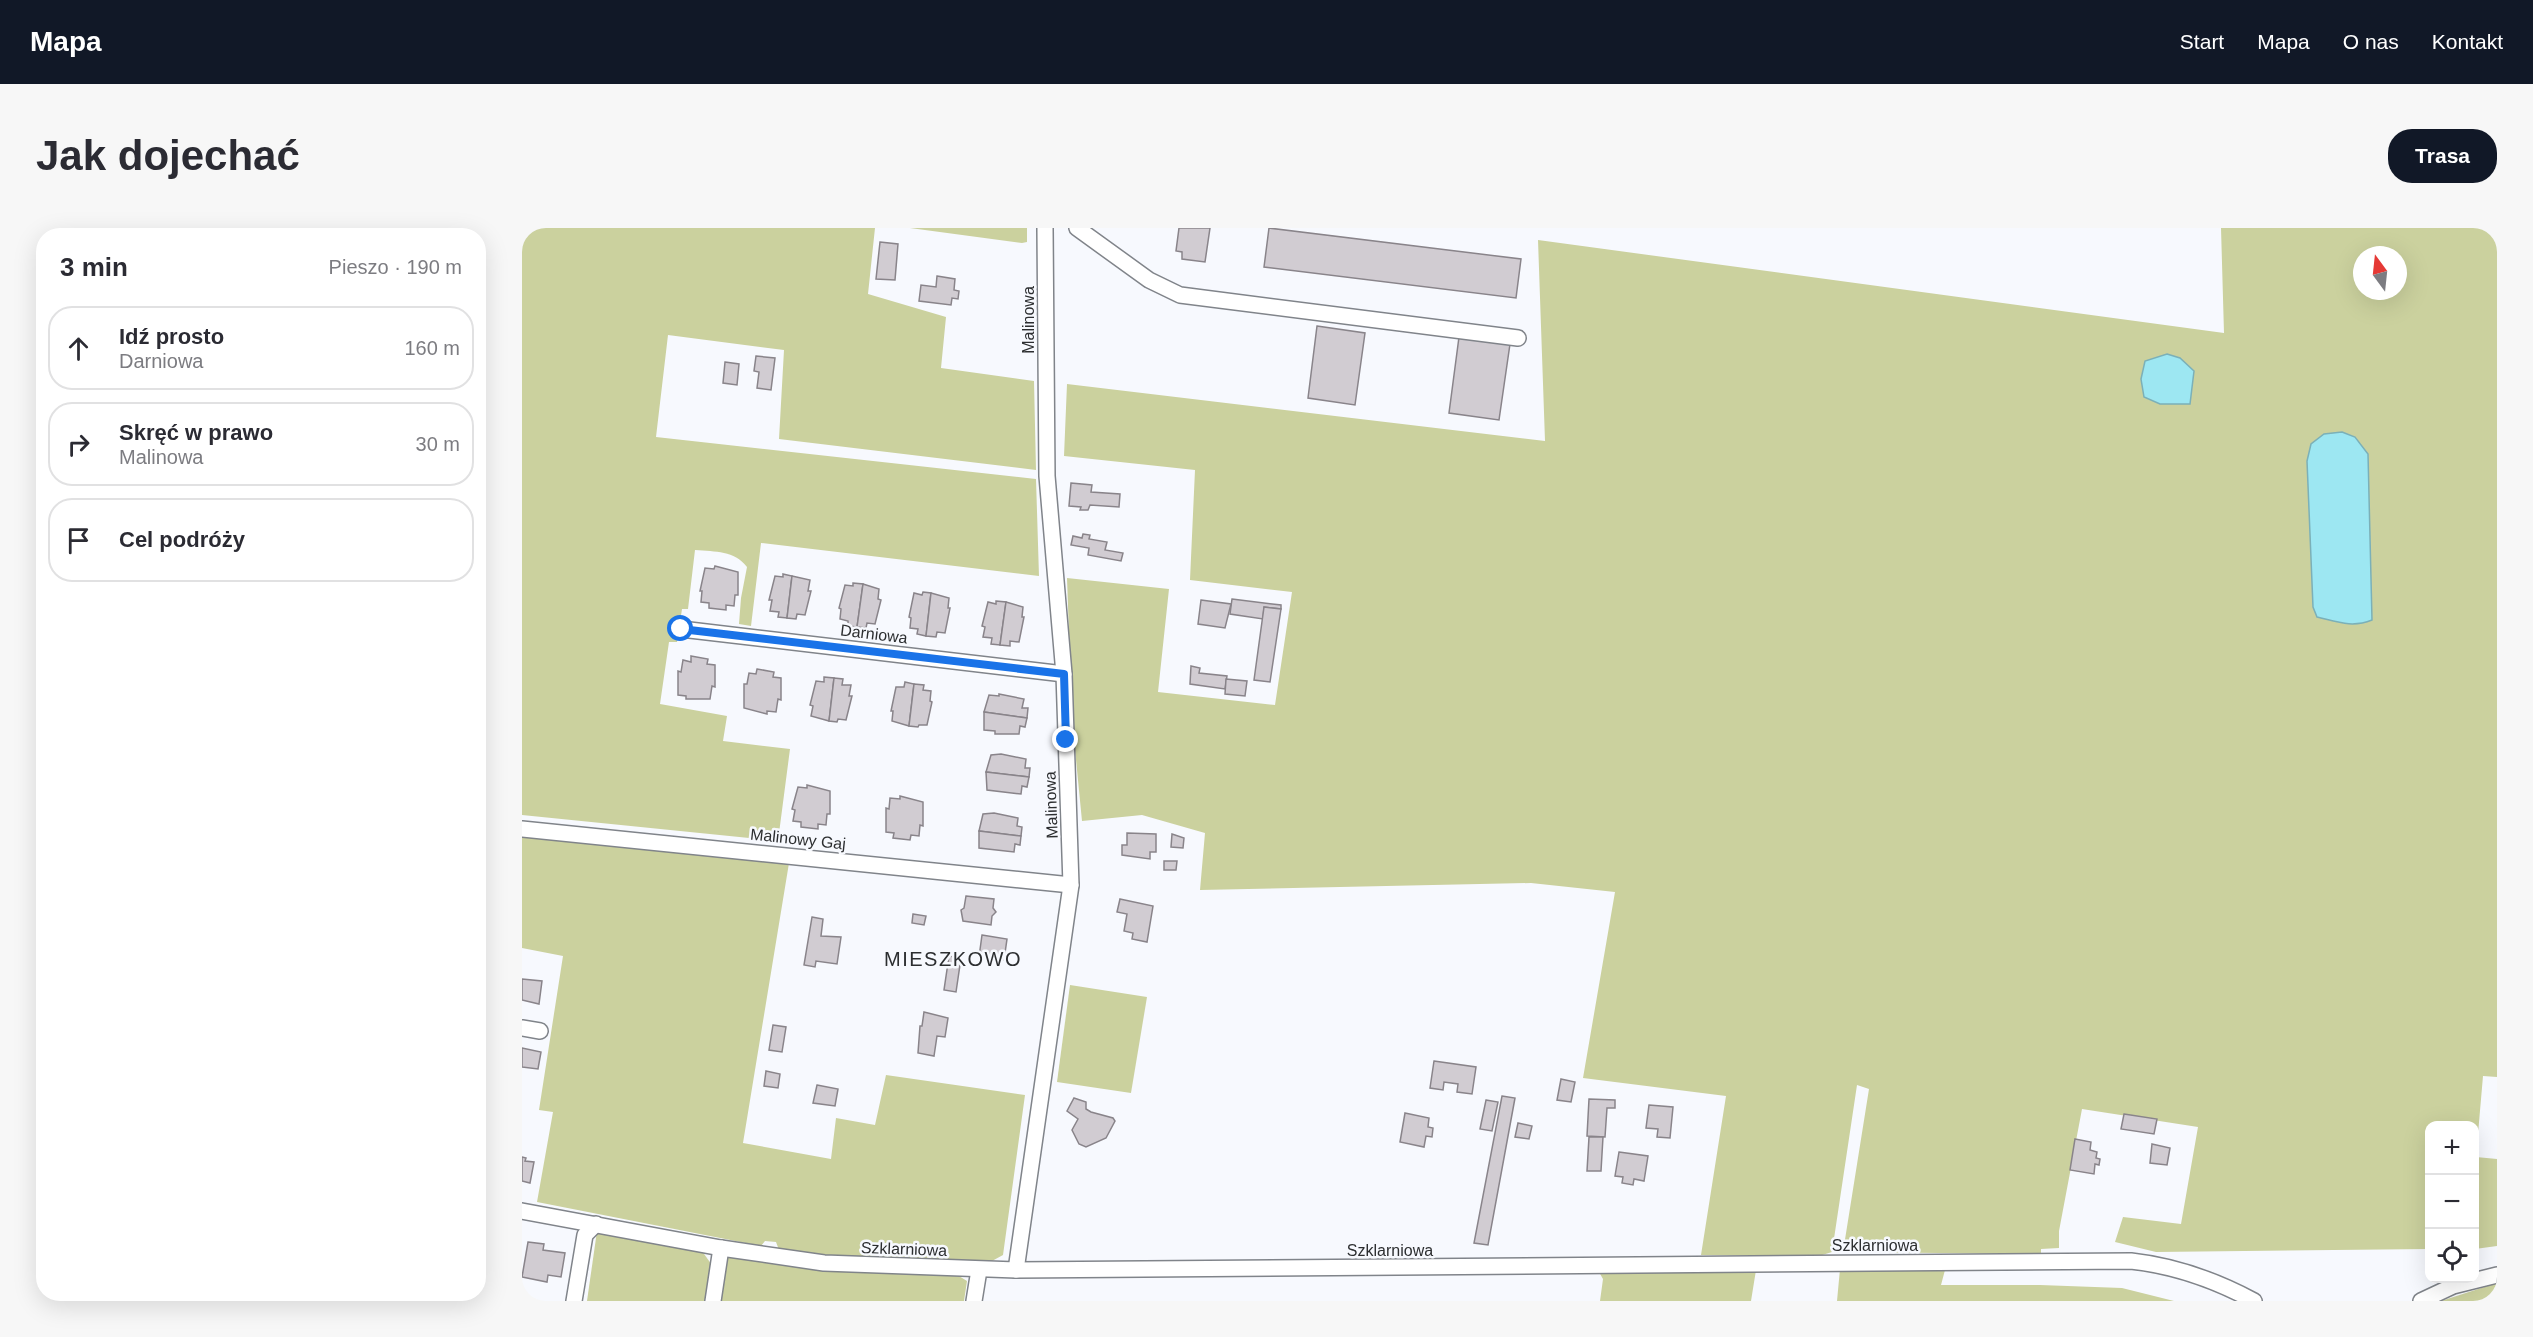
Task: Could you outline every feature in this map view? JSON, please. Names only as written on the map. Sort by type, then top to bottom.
[{"type":"street","name":"Malinowa","points":[[1016,1270],[1071,885],[1064,674],[1047,476],[1045,228]]},
{"type":"street","points":[[1077,228],[1149,280],[1180,295],[1518,338]]},
{"type":"street","name":"Darniowa","points":[[681,629],[1064,674]]},
{"type":"street","name":"Malinowy Gaj","points":[[522,828],[1071,885]]},
{"type":"street","points":[[522,1028],[540,1031]]},
{"type":"street","name":"Szklarniowa","points":[[522,1211],[722,1248],[824,1263],[1016,1270],[2121,1261],[2159,1264],[2193,1274],[2227,1286],[2254,1301]]},
{"type":"street","points":[[574,1301],[585,1236],[596,1224]]},
{"type":"street","points":[[713,1301],[722,1248]]},
{"type":"street","points":[[974,1301],[979,1270]]},
{"type":"street","points":[[2421,1301],[2453,1286],[2497,1275]]},
{"type":"green space","points":[[522,228],[875,228],[868,294],[946,317],[941,368],[1034,381],[1036,470],[779,439],[784,350],[668,335],[656,437],[1036,479],[1039,576],[761,543],[751,626],[739,624],[747,567],[742,561],[730,555],[695,550],[688,609],[682,609],[677,642],[669,642],[660,704],[727,716],[723,741],[790,749],[778,841],[522,815]]},
{"type":"green space","points":[[910,228],[1027,228],[1027,242],[1022,243]]},
{"type":"green space","points":[[2221,228],[2497,228],[2497,1077],[2483,1076],[2479,1122],[2425,1121],[2425,1249],[2156,1252],[2115,1242],[2123,1217],[2181,1224],[2198,1127],[2082,1109],[2059,1231],[2059,1248],[2041,1249],[2041,1254],[1843,1252],[1869,1089],[1857,1085],[1832,1252],[1819,1256],[1701,1255],[1726,1096],[1583,1078],[1615,892],[1531,883],[1200,890],[1205,833],[1142,815],[1082,821],[1072,719],[1067,578],[1169,589],[1158,692],[1275,705],[1292,592],[1190,580],[1195,470],[1064,456],[1067,384],[1545,441],[1538,240],[2224,333]],"holes":[[[2342,432],[2355,437],[2368,454],[2331,620],[2318,617]]]},
{"type":"green space","points":[[522,834],[789,863],[743,1143],[831,1159],[836,1118],[875,1125],[886,1075],[1025,1095],[1003,1255],[992,1261],[853,1259],[779,1250],[776,1242],[765,1241],[761,1246],[537,1202],[553,1112],[539,1110],[563,956],[522,948]]},
{"type":"green space","points":[[1070,985],[1147,997],[1131,1093],[1057,1082]]},
{"type":"green space","points":[[2479,1157],[2497,1159],[2497,1246],[2479,1248]]},
{"type":"green space","points":[[597,1231],[702,1251],[714,1268],[709,1301],[587,1301]]},
{"type":"green space","points":[[727,1257],[851,1272],[954,1273],[967,1281],[964,1301],[720,1301]]},
{"type":"green space","points":[[1840,1269],[1945,1270],[1941,1285],[2122,1288],[2174,1301],[1837,1301]]},
{"type":"green space","points":[[1756,1270],[1751,1301],[1600,1301],[1603,1279],[1599,1272]]},
{"type":"green space","points":[[2497,1283],[2497,1301],[2441,1301]]},
{"type":"water","points":[[2167,354],[2180,358],[2194,371],[2190,404],[2160,404],[2144,397],[2141,379],[2145,361]]},
{"type":"water","points":[[2342,432],[2355,437],[2368,454],[2372,620],[2358,624],[2317,617],[2313,607],[2307,461],[2311,444],[2324,434]]},
{"type":"building","points":[[1179,228],[1210,228],[1205,262],[1182,259],[1182,252],[1176,251]]},
{"type":"building","points":[[1269,228],[1521,259],[1516,298],[1264,267]]},
{"type":"building","points":[[880,242],[898,244],[895,280],[876,279]]},
{"type":"building","points":[[937,276],[955,279],[954,290],[959,291],[958,299],[952,298],[951,305],[919,301],[921,285],[936,287]]},
{"type":"building","points":[[1317,326],[1365,333],[1355,405],[1308,398]]},
{"type":"building","points":[[1459,337],[1510,344],[1499,420],[1449,413]]},
{"type":"building","points":[[756,356],[775,358],[771,390],[757,388],[759,372],[754,371]]},
{"type":"building","points":[[725,362],[739,364],[737,385],[723,383]]},
{"type":"building","points":[[1071,483],[1092,485],[1091,492],[1120,494],[1119,507],[1090,505],[1088,510],[1080,510],[1081,507],[1069,506]]},
{"type":"building","points":[[1083,534],[1090,535],[1089,539],[1107,542],[1105,550],[1123,553],[1121,561],[1088,555],[1089,548],[1071,545],[1073,536],[1082,538]]},
{"type":"building","points":[[715,566],[738,572],[738,595],[735,595],[734,606],[726,605],[726,610],[709,608],[709,603],[701,602],[702,591],[700,591],[705,568],[714,569]]},
{"type":"building","points":[[783,574],[792,576],[787,618],[778,617],[779,612],[770,611],[772,600],[769,600],[775,576],[783,577]]},
{"type":"building","points":[[792,576],[810,580],[808,591],[811,591],[805,615],[797,614],[796,619],[787,618]]},
{"type":"building","points":[[853,583],[863,584],[857,627],[848,626],[848,621],[840,619],[841,609],[839,608],[845,585],[853,586]]},
{"type":"building","points":[[863,584],[879,589],[878,599],[881,600],[875,624],[867,623],[866,628],[857,627]]},
{"type":"building","points":[[923,592],[931,593],[926,636],[917,634],[918,629],[910,628],[911,618],[909,617],[914,593],[922,595]]},
{"type":"building","points":[[931,593],[949,598],[948,608],[950,608],[945,633],[937,632],[936,637],[926,636]]},
{"type":"building","points":[[1232,599],[1281,605],[1281,609],[1264,607],[1263,619],[1230,614]]},
{"type":"building","points":[[1201,600],[1231,604],[1225,628],[1198,624]]},
{"type":"building","points":[[996,601],[1006,602],[1000,645],[991,644],[992,638],[983,637],[985,627],[982,626],[988,602],[996,604]]},
{"type":"building","points":[[1006,602],[1023,607],[1022,617],[1024,617],[1019,642],[1010,641],[1010,646],[1000,645]]},
{"type":"building","points":[[1264,607],[1281,609],[1270,682],[1254,680]]},
{"type":"building","points":[[691,656],[708,659],[707,664],[715,665],[715,687],[712,686],[710,699],[686,699],[686,696],[678,695],[678,671],[681,672],[683,660],[691,662]]},
{"type":"building","points":[[1191,666],[1200,668],[1199,673],[1227,676],[1225,689],[1190,684]]},
{"type":"building","points":[[757,669],[774,672],[773,677],[781,678],[781,700],[778,699],[776,712],[767,711],[767,714],[744,708],[744,684],[747,684],[749,673],[756,674]]},
{"type":"building","points":[[824,677],[834,678],[829,721],[811,716],[813,706],[810,705],[816,681],[824,682]]},
{"type":"building","points":[[834,678],[843,679],[842,685],[851,685],[849,696],[852,696],[846,720],[838,719],[837,722],[829,721]]},
{"type":"building","points":[[1226,679],[1247,681],[1245,696],[1225,694]]},
{"type":"building","points":[[905,682],[914,684],[909,726],[892,721],[893,711],[891,711],[896,687],[904,687]]},
{"type":"building","points":[[914,684],[924,685],[923,690],[931,691],[930,701],[932,702],[927,725],[918,727],[909,726]]},
{"type":"building","points":[[999,694],[1024,699],[1022,708],[1028,708],[1027,718],[984,712],[989,695],[999,696]]},
{"type":"building","points":[[984,712],[1027,718],[1025,727],[1020,726],[1019,734],[995,734],[995,731],[984,730]]},
{"type":"building","points":[[1001,754],[1026,759],[1025,768],[1030,768],[1029,777],[986,772],[991,755]]},
{"type":"building","points":[[986,772],[1029,777],[1027,787],[1022,786],[1021,794],[987,790]]},
{"type":"building","points":[[807,785],[830,791],[830,814],[827,814],[826,825],[818,824],[818,829],[801,827],[801,822],[793,821],[795,810],[792,809],[798,787],[807,788]]},
{"type":"building","points":[[900,796],[923,802],[923,826],[920,825],[919,836],[911,835],[910,840],[893,838],[894,833],[886,832],[886,808],[889,809],[890,798],[900,799]]},
{"type":"building","points":[[994,813],[1018,818],[1017,826],[1022,827],[1021,836],[979,831],[983,814]]},
{"type":"building","points":[[979,831],[1021,836],[1020,845],[1015,844],[1014,852],[979,848]]},
{"type":"building","points":[[1127,833],[1156,834],[1156,852],[1150,852],[1150,859],[1122,855],[1122,845],[1127,845]]},
{"type":"building","points":[[1172,834],[1184,838],[1183,848],[1171,847]]},
{"type":"building","points":[[1164,861],[1177,861],[1176,870],[1164,870]]},
{"type":"building","points":[[966,896],[994,899],[993,908],[996,912],[992,916],[991,925],[963,921],[961,910],[964,908]]},
{"type":"building","points":[[1120,899],[1153,906],[1147,942],[1132,939],[1133,933],[1124,931],[1127,914],[1117,912]]},
{"type":"building","points":[[913,914],[926,916],[924,925],[912,923]]},
{"type":"building","points":[[812,917],[823,919],[821,936],[841,937],[837,964],[816,961],[815,967],[804,965]]},
{"type":"building","points":[[982,935],[1007,939],[1004,960],[979,957]]},
{"type":"building","points":[[949,956],[961,958],[956,992],[944,990]]},
{"type":"building","points":[[522,979],[542,981],[539,1004],[522,1000]]},
{"type":"building","points":[[924,1012],[948,1018],[945,1037],[937,1036],[934,1056],[918,1053],[920,1026],[922,1026]]},
{"type":"building","points":[[773,1025],[786,1027],[782,1052],[769,1050]]},
{"type":"building","points":[[522,1048],[541,1052],[538,1069],[522,1067]]},
{"type":"building","points":[[1434,1061],[1476,1067],[1472,1094],[1457,1092],[1458,1084],[1444,1082],[1443,1090],[1430,1088]]},
{"type":"building","points":[[766,1071],[780,1074],[778,1088],[764,1086]]},
{"type":"building","points":[[1561,1079],[1575,1082],[1571,1102],[1557,1100]]},
{"type":"building","points":[[817,1085],[838,1089],[835,1106],[813,1103]]},
{"type":"building","points":[[1502,1096],[1515,1098],[1488,1245],[1474,1243]]},
{"type":"building","points":[[1074,1098],[1086,1102],[1086,1109],[1091,1112],[1113,1118],[1115,1121],[1106,1138],[1086,1147],[1079,1144],[1072,1130],[1078,1119],[1067,1111]]},
{"type":"building","points":[[1589,1099],[1615,1100],[1615,1108],[1607,1108],[1605,1137],[1587,1136]]},
{"type":"building","points":[[1486,1100],[1498,1102],[1492,1131],[1480,1129]]},
{"type":"building","points":[[1649,1105],[1673,1107],[1670,1138],[1657,1137],[1658,1129],[1646,1128]]},
{"type":"building","points":[[1405,1113],[1429,1118],[1428,1127],[1433,1128],[1432,1137],[1426,1136],[1424,1147],[1400,1142]]},
{"type":"building","points":[[2124,1114],[2157,1119],[2154,1134],[2121,1129]]},
{"type":"building","points":[[1518,1123],[1532,1126],[1529,1139],[1515,1137]]},
{"type":"building","points":[[1589,1137],[1603,1137],[1601,1171],[1587,1171]]},
{"type":"building","points":[[2075,1139],[2091,1142],[2090,1150],[2097,1152],[2096,1158],[2100,1159],[2099,1165],[2095,1164],[2094,1174],[2070,1170]]},
{"type":"building","points":[[2152,1144],[2170,1148],[2167,1165],[2150,1163]]},
{"type":"building","points":[[1619,1152],[1648,1156],[1644,1181],[1634,1179],[1633,1185],[1622,1183],[1623,1177],[1615,1176]]},
{"type":"building","points":[[522,1157],[526,1158],[525,1161],[534,1162],[530,1183],[522,1181]]},
{"type":"building","points":[[528,1242],[544,1244],[543,1250],[565,1253],[561,1277],[548,1275],[547,1282],[522,1277]]},
{"type":"district","name":"MIESZKOWO","points":[[953,959]]},
{"type":"route","points":[[681,629],[1064,674],[1066,740]]}]
